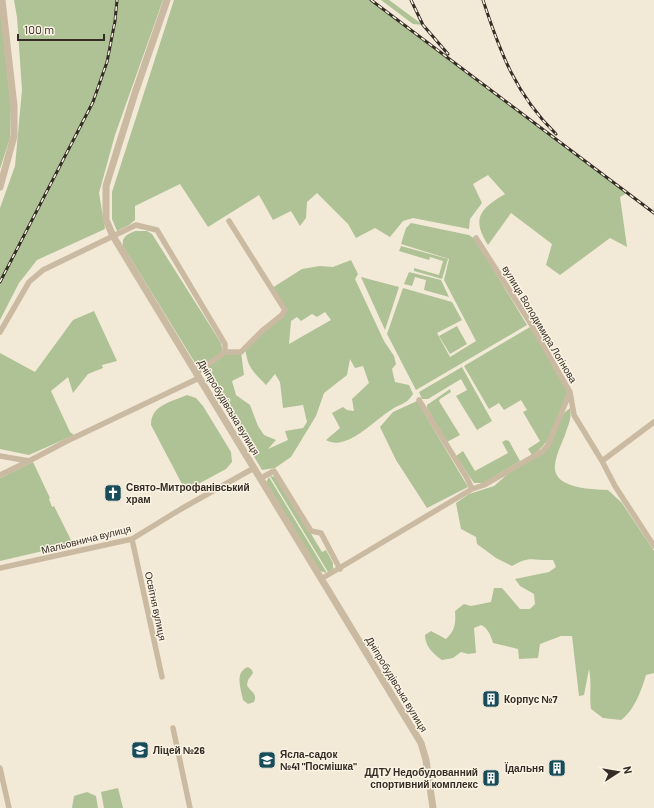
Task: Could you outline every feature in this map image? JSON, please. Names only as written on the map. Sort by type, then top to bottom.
[{"type":"street","points":[[0,187],[14,136],[14,106],[2,0]]},
{"type":"street","name":"Дніпробудівська вулиця","points":[[166,0],[106,186],[106,220],[113,236],[421,743],[426,760],[433,808]]},
{"type":"street","points":[[0,475],[198,376],[225,352],[241,352],[262,331],[282,315],[285,310],[229,221]]},
{"type":"street","points":[[0,332],[29,282],[43,270],[136,225],[157,230],[225,344],[225,352]]},
{"type":"street","name":"вулиця Володимира Логінова","points":[[476,238],[531,324],[570,392],[574,415],[602,461],[615,486],[654,546]]},
{"type":"street","points":[[321,579],[472,489],[484,485],[543,451],[548,445],[570,392]]},
{"type":"street","points":[[419,400],[467,478],[472,489]]},
{"type":"street","points":[[602,461],[654,422]]},
{"type":"street","points":[[0,456],[28,461]]},
{"type":"street","name":"Мальовнича вулиця","points":[[0,568],[132,539],[180,509],[254,468]]},
{"type":"street","points":[[261,478],[274,471],[311,531],[321,533],[340,569]]},
{"type":"street","name":"Освітня вулиця","points":[[132,539],[162,677]]},
{"type":"street","points":[[173,728],[190,808]]},
{"type":"street","points":[[0,768],[9,808]]},
{"type":"green space","points":[[14,0],[163,0],[115,135],[99,193],[105,229],[37,260],[19,283],[0,320],[0,208],[15,166],[22,90],[17,17]]},
{"type":"green space","points":[[174,0],[371,0],[627,193],[620,197],[627,247],[610,238],[560,275],[546,265],[552,244],[511,213],[488,245],[480,228],[479,221],[481,215],[489,204],[505,194],[488,175],[473,184],[482,203],[470,219],[469,229],[413,218],[403,221],[390,237],[375,228],[356,238],[348,224],[317,193],[307,202],[306,218],[300,226],[291,211],[273,220],[259,195],[208,227],[180,184],[135,206],[135,220],[117,231],[112,219],[112,192]]},
{"type":"green space","points":[[381,0],[389,0],[423,25],[413,24]]},
{"type":"green space","points":[[0,8],[11,107],[10,138],[0,169]]},
{"type":"green space","points":[[411,223],[469,235],[475,239],[527,325],[416,390],[387,334],[403,288],[452,302],[462,320],[437,333],[450,357],[476,341],[444,280],[449,259],[401,244],[406,228]]},
{"type":"green space","points":[[135,231],[147,231],[152,234],[221,343],[223,352],[201,368],[197,366],[123,246],[124,238]]},
{"type":"green space","points":[[401,246],[448,259],[442,279],[414,271],[414,268],[439,275],[443,261],[430,257],[429,260],[399,251]]},
{"type":"green space","points":[[351,260],[358,274],[355,279],[384,341],[394,356],[396,364],[392,369],[395,382],[409,385],[413,394],[406,402],[391,410],[351,438],[343,442],[334,443],[326,440],[340,428],[332,413],[343,407],[347,410],[354,411],[352,399],[369,383],[363,366],[355,368],[350,359],[347,375],[324,393],[316,416],[291,457],[275,468],[262,470],[202,369],[225,352],[241,352],[244,375],[232,381],[236,395],[250,405],[258,426],[264,435],[276,440],[268,449],[288,440],[285,431],[303,428],[307,422],[303,405],[283,408],[280,382],[275,374],[266,385],[254,373],[248,361],[245,348],[285,310],[272,288],[302,269],[320,266],[333,267]],"holes":[[[325,312],[331,320],[289,344],[291,321],[297,317],[301,321],[312,314],[317,317]]]},
{"type":"green space","points":[[409,272],[441,280],[449,297],[424,290],[426,280],[415,277],[412,286],[404,284]]},
{"type":"green space","points":[[361,277],[399,287],[385,330]]},
{"type":"green space","points":[[94,311],[117,361],[102,365],[103,368],[88,374],[73,393],[68,377],[51,391],[70,432],[74,435],[29,455],[0,449],[0,353],[35,372],[73,320]]},
{"type":"green space","points":[[457,326],[467,344],[450,354],[439,336]]},
{"type":"green space","points":[[530,327],[566,388],[568,394],[550,436],[539,450],[532,455],[528,449],[540,441],[523,412],[527,410],[521,400],[504,410],[499,403],[489,409],[464,366]]},
{"type":"green space","points":[[462,367],[492,421],[477,430],[456,396],[467,390],[461,379],[428,399],[422,399],[419,392]]},
{"type":"green space","points":[[450,389],[451,392],[439,401],[460,435],[447,442],[427,408],[427,405]]},
{"type":"green space","points":[[187,395],[196,398],[203,406],[231,452],[232,462],[226,469],[189,489],[183,486],[151,425],[154,413],[158,409],[169,402]]},
{"type":"green space","points":[[417,401],[468,487],[427,508],[396,460],[380,427],[393,412]]},
{"type":"green space","points":[[570,408],[569,422],[555,465],[556,473],[560,479],[574,486],[608,490],[622,503],[654,551],[654,673],[646,675],[634,705],[621,720],[603,718],[591,709],[589,669],[584,695],[579,696],[572,636],[561,636],[540,644],[538,658],[519,659],[518,649],[493,643],[487,630],[481,625],[474,628],[476,653],[468,654],[461,652],[453,658],[442,660],[430,649],[425,639],[425,635],[431,631],[446,639],[454,626],[455,611],[464,604],[471,606],[491,602],[494,588],[502,588],[520,609],[530,609],[535,604],[534,594],[520,586],[515,579],[549,572],[556,567],[553,560],[532,559],[512,566],[496,558],[477,544],[476,537],[461,529],[456,503],[469,494],[494,486],[510,472],[544,452],[564,413]]},
{"type":"green space","points":[[506,440],[509,441],[520,461],[483,483],[474,483],[456,456],[463,451],[475,471],[508,453],[502,442]]},
{"type":"green space","points":[[33,462],[50,498],[52,507],[54,506],[73,544],[0,561],[0,478]]},
{"type":"green space","points":[[270,476],[277,477],[322,552],[326,550],[333,563],[333,569],[328,572]]},
{"type":"green space","points":[[269,477],[327,573],[320,571],[266,482]]},
{"type":"green space","points":[[248,667],[253,673],[248,680],[247,685],[253,693],[255,699],[254,702],[248,704],[243,700],[240,677],[244,669]]},
{"type":"green space","points":[[118,788],[123,808],[104,808],[101,792]]},
{"type":"green space","points":[[87,792],[96,796],[98,808],[72,808],[74,796]]},
{"type":"railway","points":[[0,282],[93,102],[107,62],[115,21],[117,0]]},
{"type":"railway","points":[[371,0],[654,213]]},
{"type":"railway","points":[[411,0],[423,25],[448,54]]},
{"type":"railway","points":[[483,0],[496,37],[511,72],[530,104],[556,134]]},
{"type":"place","name":"Свято-Митрофанівський храм","points":[[113,493]]},
{"type":"place","name":"Корпус №7","points":[[491,699]]},
{"type":"place","name":"Ліцей №26","points":[[140,750]]},
{"type":"place","name":"Ясла-садок №41 \"Посмішка\"","points":[[267,760]]},
{"type":"place","name":"Їдальня","points":[[557,768]]},
{"type":"place","name":"ДДТУ Недобудованний спортивний комплекс","points":[[491,778]]}]
